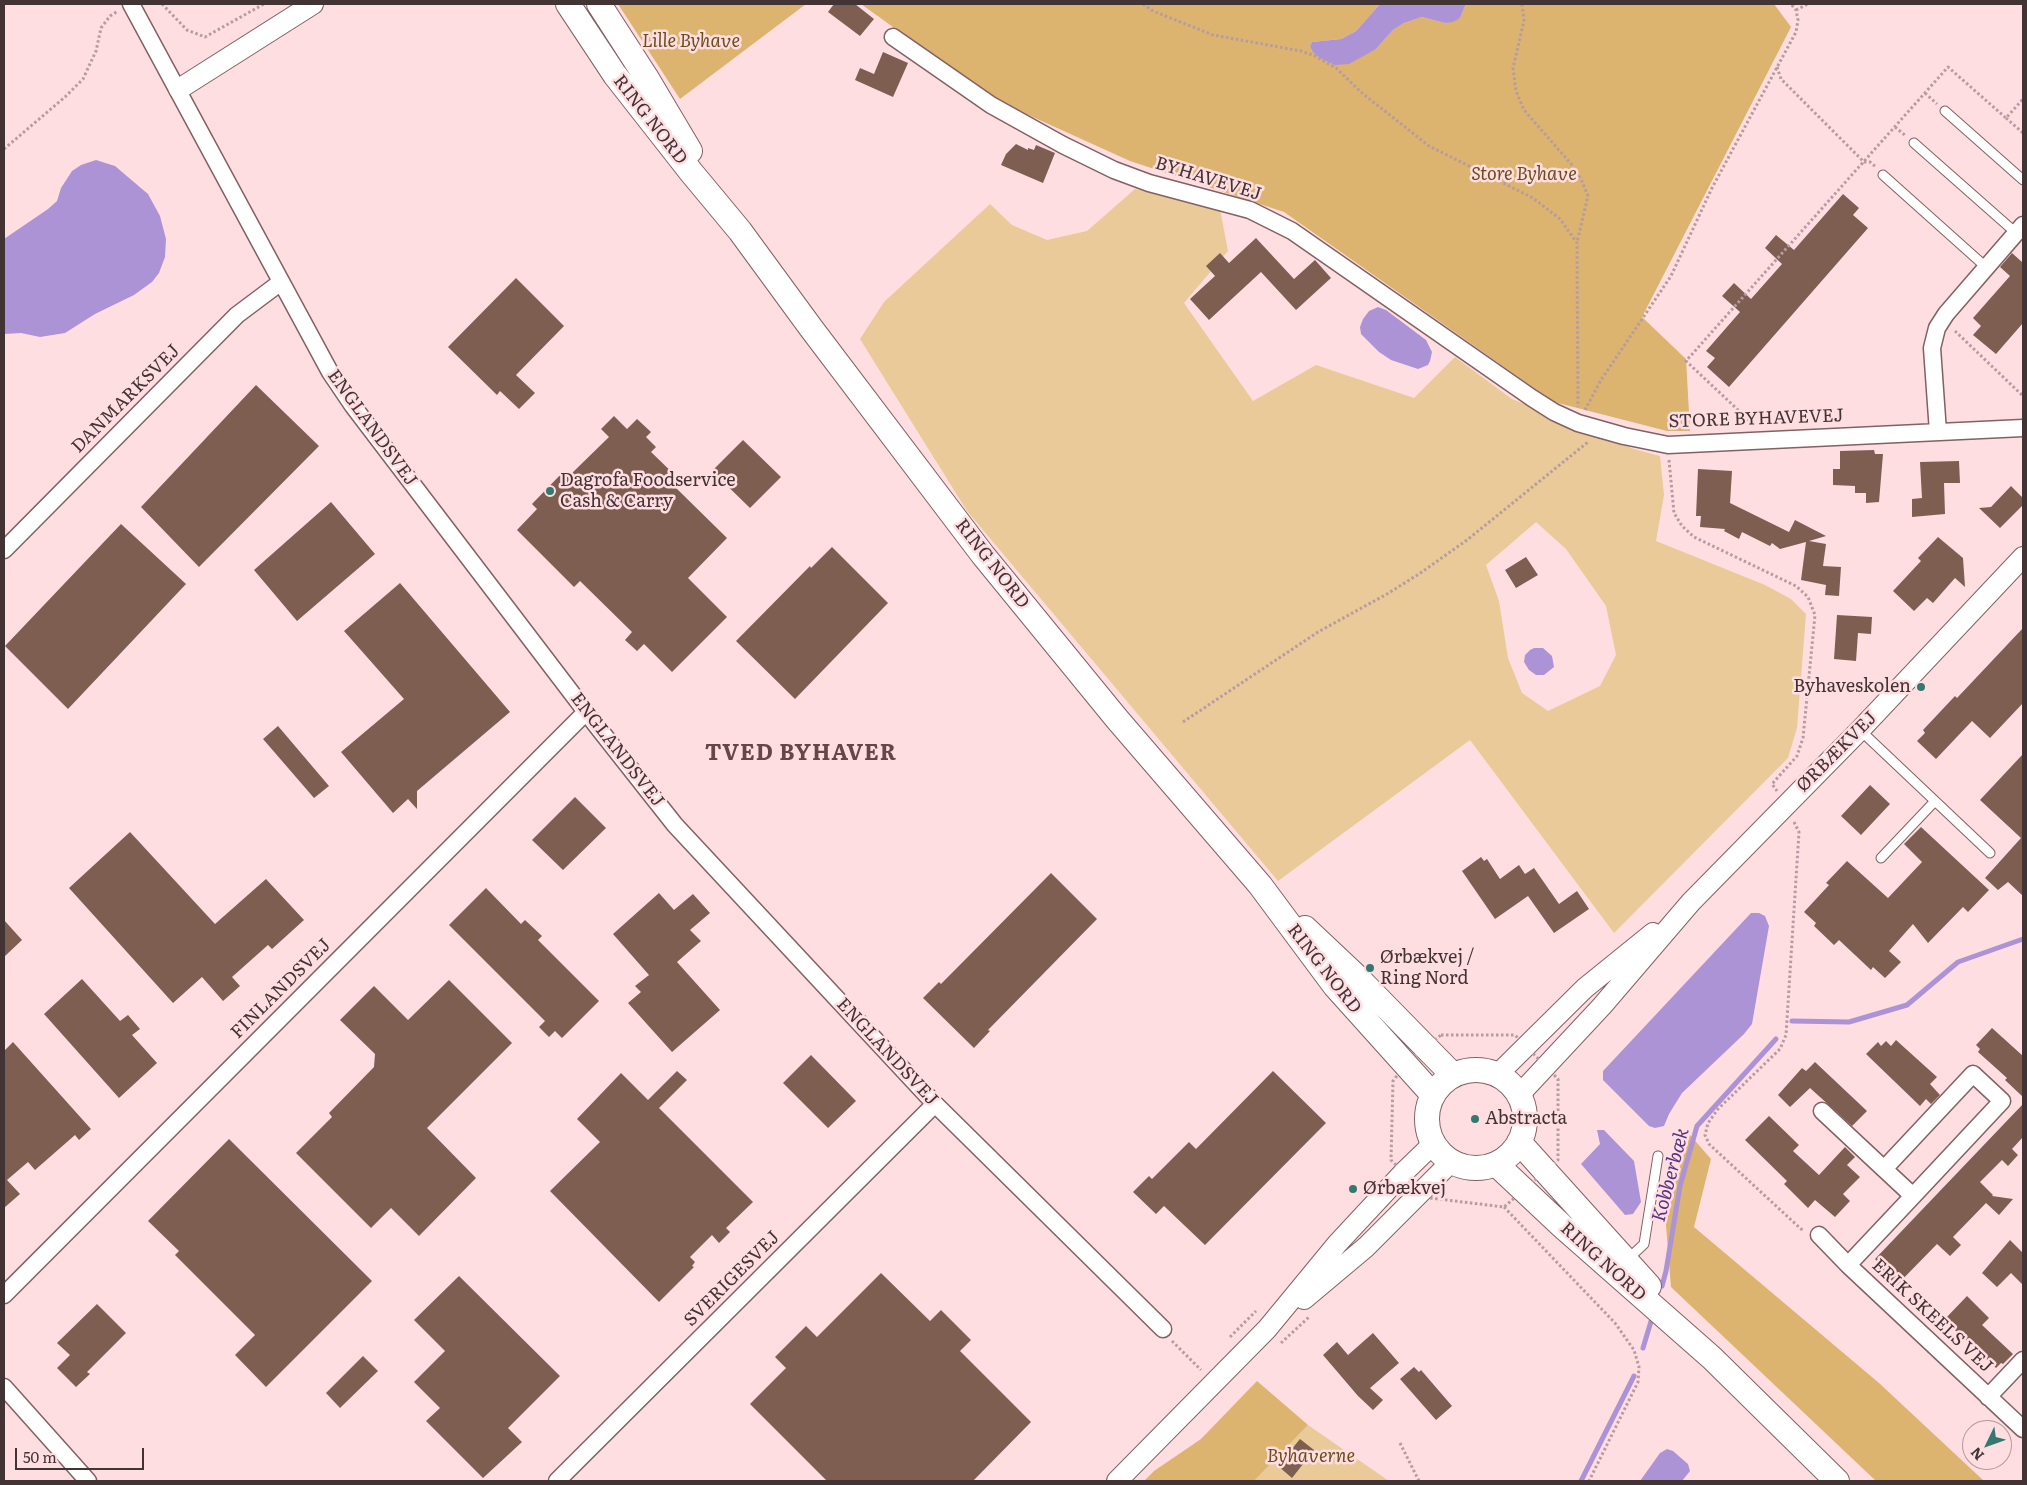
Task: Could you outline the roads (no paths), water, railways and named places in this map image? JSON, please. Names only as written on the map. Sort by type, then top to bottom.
[{"type":"main road","name":"RING NORD","points":[[568,4],[615,76],[740,231],[983,555],[1116,719],[1260,885],[1335,986],[1433,1095]]},
{"type":"main road","name":"RING NORD","points":[[599,4],[740,231]]},
{"type":"main road","name":"RING NORD","points":[[1260,885],[1357,977],[1453,1075]]},
{"type":"main road","points":[[1468,1070],[1483,1070],[1497,1075],[1510,1084],[1519,1096],[1524,1111],[1524,1127],[1519,1142],[1510,1155],[1496,1164],[1481,1168],[1466,1167],[1451,1162],[1433,1144],[1427,1128],[1427,1111],[1433,1095],[1442,1083],[1453,1075],[1468,1070]]},
{"type":"main road","name":"RING NORD","points":[[1519,1142],[1712,1358]]},
{"type":"main road","name":"RING NORD","points":[[1496,1164],[1562,1226],[1712,1358],[1837,1481]]},
{"type":"street","points":[[178,89],[313,4]]},
{"type":"street","name":"ENGLANDSVEJ","points":[[127,6],[178,89],[330,372],[353,406],[586,712],[675,825],[935,1104],[1163,1329]]},
{"type":"street","name":"BYHAVEVEJ","points":[[893,37],[991,105],[1063,145],[1106,166],[1148,183],[1250,210],[1292,230],[1532,398],[1554,412],[1578,422]]},
{"type":"street","points":[[1938,432],[1932,348],[1936,328],[2020,229]]},
{"type":"street","name":"DANMARKSVEJ","points":[[4,550],[237,315],[281,282]]},
{"type":"street","name":"STORE BYHAVEVEJ","points":[[1578,422],[1624,436],[1668,444],[2023,428]]},
{"type":"street","name":"ØRBÆKVEJ","points":[[1519,1096],[1602,1006],[1691,902],[1786,803],[1860,730],[2023,557]]},
{"type":"street","name":"FINLANDSVEJ","points":[[4,1295],[586,712]]},
{"type":"street","name":"ØRBÆKVEJ","points":[[1497,1075],[1585,988],[1691,902]]},
{"type":"street","name":"ERIK SKEELS VEJ","points":[[1848,1265],[2002,1101],[1973,1074],[1884,1170]]},
{"type":"street","name":"SVERIGESVEJ","points":[[557,1481],[935,1104]]},
{"type":"street","points":[[1822,1111],[1913,1196]]},
{"type":"street","points":[[1268,1329],[1337,1244],[1403,1173],[1433,1144]]},
{"type":"street","points":[[1117,1481],[1268,1329],[1366,1247],[1451,1162]]},
{"type":"street","name":"ERIK SKEELS VEJ","points":[[1819,1235],[1848,1265],[2023,1429]]},
{"type":"street","name":"ERIK SKEELS VEJ","points":[[1988,1396],[2023,1360]]},
{"type":"street","points":[[4,1387],[83,1479]]},
{"type":"lane","points":[[1945,111],[2023,180]]},
{"type":"lane","points":[[1914,143],[2020,229]]},
{"type":"lane","points":[[1883,175],[1987,268]]},
{"type":"lane","points":[[1860,730],[1990,853]]},
{"type":"lane","points":[[1881,858],[1935,801]]},
{"type":"lane","points":[[1626,1260],[1644,1244],[1658,1156]]},
{"type":"waterway","name":"Kobberbæk","points":[[1792,1021],[1849,1022],[1907,1005],[1958,962],[2023,939]]},
{"type":"waterway","name":"Kobberbæk","points":[[1662,1286],[1680,1186],[1697,1126],[1776,1039]]},
{"type":"waterway","name":"Kobberbæk","points":[[1643,1348],[1652,1318]]},
{"type":"waterway","name":"Kobberbæk","points":[[1581,1481],[1634,1376]]},
{"type":"place","name":"Dagrofa Foodservice Cash & Carry","points":[[550,491]]},
{"type":"place","name":"Byhaveskolen","points":[[1921,687]]},
{"type":"place","name":"Ørbækvej / Ring Nord","points":[[1370,968]]},
{"type":"place","name":"Abstracta","points":[[1475,1119]]},
{"type":"place","name":"Ørbækvej","points":[[1353,1189]]},
{"type":"district","name":"TVED BYHAVER","points":[[801,754]]},
{"type":"park label","name":"Lille Byhave","points":[[691,42]]},
{"type":"park label","name":"Store Byhave","points":[[1524,175]]},
{"type":"park label","name":"Byhaverne","points":[[1311,1457]]}]
